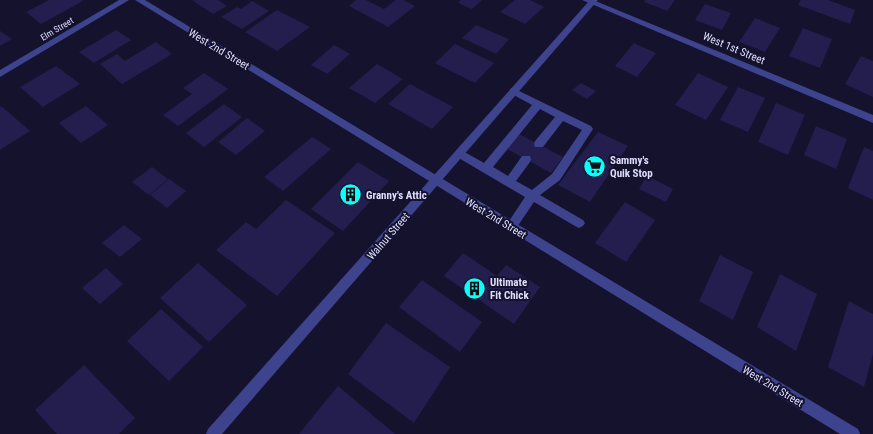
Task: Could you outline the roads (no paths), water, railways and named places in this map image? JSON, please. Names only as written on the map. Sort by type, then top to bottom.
[{"type":"street","name":"Elm Street","points":[[0,74],[125,0]]},
{"type":"street","name":"West 2nd Street","points":[[139,0],[436,182],[853,434]]},
{"type":"street","name":"Walnut Street","points":[[213,434],[436,182],[591,1]]},
{"type":"street","name":"West 1st Street","points":[[591,1],[873,119]]},
{"type":"street","points":[[511,227],[532,196],[556,177],[588,129],[513,91]]},
{"type":"street","points":[[486,168],[539,104]]},
{"type":"street","points":[[539,144],[561,116]]},
{"type":"street","points":[[460,154],[579,223]]},
{"type":"street","points":[[509,182],[526,159]]},
{"type":"place","name":"Sammy's Quik Stop","points":[[594,166]]},
{"type":"place","name":"Granny's Attic","points":[[350,195]]},
{"type":"place","name":"Ultimate Fit Chick","points":[[475,288]]}]
